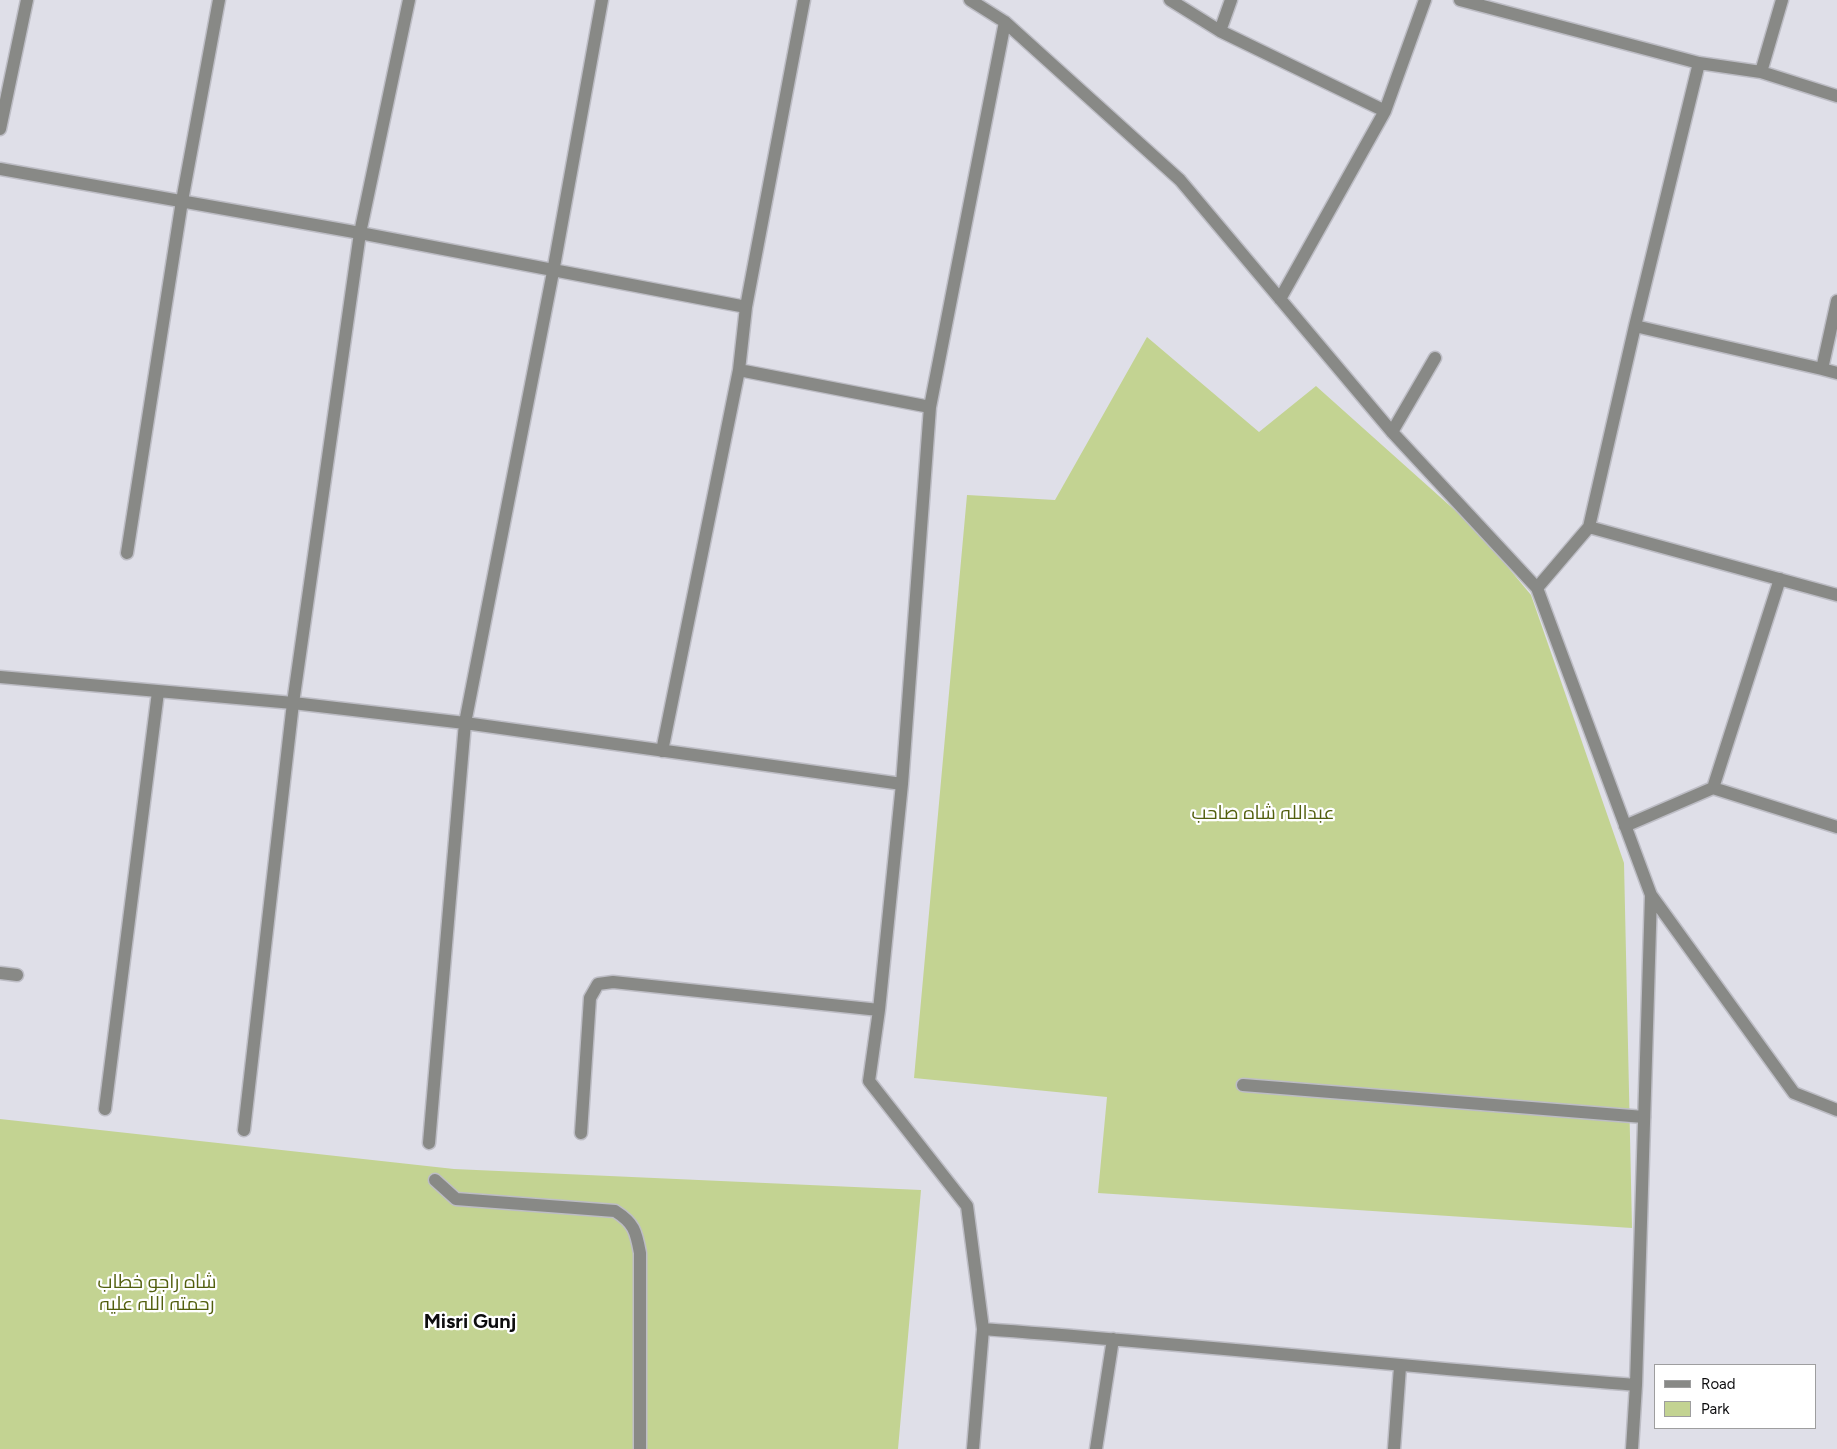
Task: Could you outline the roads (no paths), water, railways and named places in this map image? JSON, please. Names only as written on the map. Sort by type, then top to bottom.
[{"type":"street","points":[[0,129],[27,0]]},
{"type":"street","points":[[126,553],[182,201],[219,0]]},
{"type":"street","points":[[244,1130],[294,703],[360,233],[408,0]]},
{"type":"street","points":[[430,1143],[465,723],[553,272],[602,0]]},
{"type":"street","points":[[662,751],[740,370],[746,307],[804,0]]},
{"type":"street","points":[[970,0],[1005,22],[1180,180],[1392,432],[1537,588],[1651,895],[1794,1093],[1837,1110]]},
{"type":"street","points":[[1170,0],[1220,31],[1386,111]]},
{"type":"street","points":[[1220,31],[1231,0]]},
{"type":"street","points":[[1280,299],[1386,111],[1424,0]]},
{"type":"street","points":[[1460,0],[1699,63],[1760,72],[1837,96]]},
{"type":"street","points":[[1760,72],[1782,0]]},
{"type":"street","points":[[973,1449],[983,1329],[967,1206],[869,1081],[879,1010],[902,784],[930,406],[1005,22]]},
{"type":"street","points":[[1537,588],[1589,527],[1635,326],[1699,63]]},
{"type":"street","points":[[0,169],[360,233],[553,272],[746,307]]},
{"type":"street","points":[[1822,369],[1837,301]]},
{"type":"street","points":[[1635,326],[1837,373]]},
{"type":"street","points":[[1392,432],[1435,358]]},
{"type":"street","points":[[740,370],[930,406]]},
{"type":"street","points":[[1589,527],[1837,594]]},
{"type":"street","points":[[1713,788],[1780,579]]},
{"type":"street","points":[[0,677],[294,703],[465,723],[902,784]]},
{"type":"street","points":[[105,1110],[158,692]]},
{"type":"street","points":[[1625,826],[1713,788],[1837,827]]},
{"type":"street","points":[[1632,1449],[1636,1385],[1651,895]]},
{"type":"street","points":[[0,973],[17,975]]},
{"type":"street","points":[[581,1133],[590,998],[598,984],[613,982],[879,1010]]},
{"type":"street","points":[[1243,1085],[1644,1117]]},
{"type":"street","points":[[436,1180],[456,1200],[615,1211],[629,1220],[637,1234],[640,1253],[640,1449]]},
{"type":"street","points":[[983,1329],[1113,1339],[1400,1367],[1636,1385]]},
{"type":"street","points":[[1096,1449],[1113,1339]]},
{"type":"street","points":[[1394,1449],[1400,1367]]},
{"type":"district","name":"Misri Gunj","points":[[470,1322]]},
{"type":"park label","name":"عبداللہ شاہ صاحب","points":[[1263,813]]},
{"type":"park label","name":"شاہ راجو خطاب رحمتہ اللہ علیہ","points":[[157,1293]]}]
